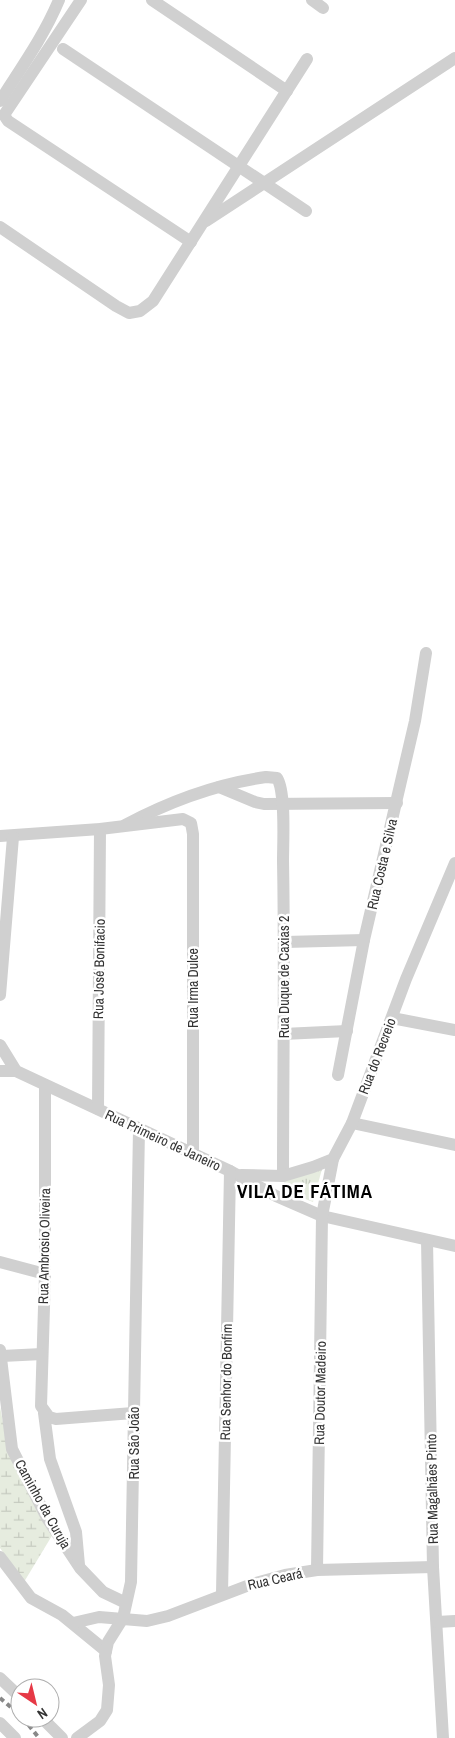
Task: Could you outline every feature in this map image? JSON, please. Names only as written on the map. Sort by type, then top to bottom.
[{"type":"street","points":[[0,101],[35,47],[51,19],[59,0]]},
{"type":"street","points":[[81,0],[4,115],[8,121],[191,242]]},
{"type":"street","points":[[152,0],[287,90]]},
{"type":"street","points":[[312,0],[323,8]]},
{"type":"street","points":[[63,49],[240,165],[306,211]]},
{"type":"street","points":[[202,224],[455,58]]},
{"type":"street","points":[[0,227],[129,313],[140,311],[153,301],[307,59]]},
{"type":"street","name":"Rua Costa e Silva","points":[[338,1074],[364,940],[415,721],[426,653]]},
{"type":"street","name":"Rua Duque de Caxias 2","points":[[219,787],[258,778],[278,778],[282,805],[285,942],[283,1176]]},
{"type":"street","points":[[0,836],[13,837],[125,825],[156,808],[190,794],[219,787],[255,802],[282,805],[397,803]]},
{"type":"street","name":"Rua Irma Dulce","points":[[125,825],[182,819],[191,823],[193,834],[193,1154]]},
{"type":"street","name":"Rua José Bonifacio","points":[[98,1109],[100,829]]},
{"type":"street","points":[[0,995],[13,837]]},
{"type":"street","name":"Rua do Recreio","points":[[333,1158],[352,1123],[406,979],[452,878],[455,863]]},
{"type":"street","points":[[285,942],[364,940]]},
{"type":"street","points":[[392,1018],[455,1030]]},
{"type":"street","points":[[283,1034],[347,1031]]},
{"type":"street","points":[[0,1045],[8,1062],[0,1072]]},
{"type":"street","name":"Rua Primeiro de Janeiro","points":[[8,1062],[45,1085],[234,1173],[276,1196],[322,1216],[455,1246]]},
{"type":"street","name":"Rua Ambrosio Oliveira","points":[[45,1085],[43,1410],[50,1459],[76,1532],[80,1568]]},
{"type":"street","points":[[352,1123],[455,1145]]},
{"type":"street","name":"Rua São João","points":[[77,1738],[100,1721],[107,1710],[109,1685],[106,1651],[108,1642],[123,1618],[131,1582],[139,1129]]},
{"type":"street","points":[[234,1173],[283,1176],[313,1167],[333,1158]]},
{"type":"street","name":"Rua Doutor Madeiro","points":[[317,1570],[322,1216],[333,1158]]},
{"type":"street","name":"Rua Senhor do Bonfim","points":[[222,1594],[234,1173]]},
{"type":"street","name":"Rua Magalhães Pinto","points":[[427,1240],[434,1567],[443,1738]]},
{"type":"street","points":[[0,1262],[45,1274]]},
{"type":"street","points":[[1,1353],[42,1354]]},
{"type":"street","name":"Caminho da Curuja","points":[[1,1353],[12,1449],[48,1518],[80,1568],[103,1592],[126,1603]]},
{"type":"street","points":[[43,1410],[56,1419],[133,1413]]},
{"type":"street","points":[[0,1557],[31,1598],[72,1623],[106,1651]]},
{"type":"street","name":"Rua Ceará","points":[[72,1623],[99,1617],[147,1621],[168,1616],[222,1594],[285,1575],[317,1570],[434,1567]]},
{"type":"street","points":[[437,1622],[455,1621]]},
{"type":"street","points":[[0,1678],[10,1688]]},
{"type":"street","points":[[0,1723],[15,1738]]},
{"type":"street","points":[[52,1728],[62,1738]]},
{"type":"green space","points":[[322,1169],[313,1202],[285,1191],[284,1179]]},
{"type":"green space","points":[[0,1407],[9,1452],[53,1534],[24,1582],[0,1548]]},
{"type":"railway","points":[[0,1698],[10,1706]]},
{"type":"railway","points":[[31,1728],[39,1738]]},
{"type":"district","name":"VILA DE FÁTIMA","points":[[305,1191]]}]
